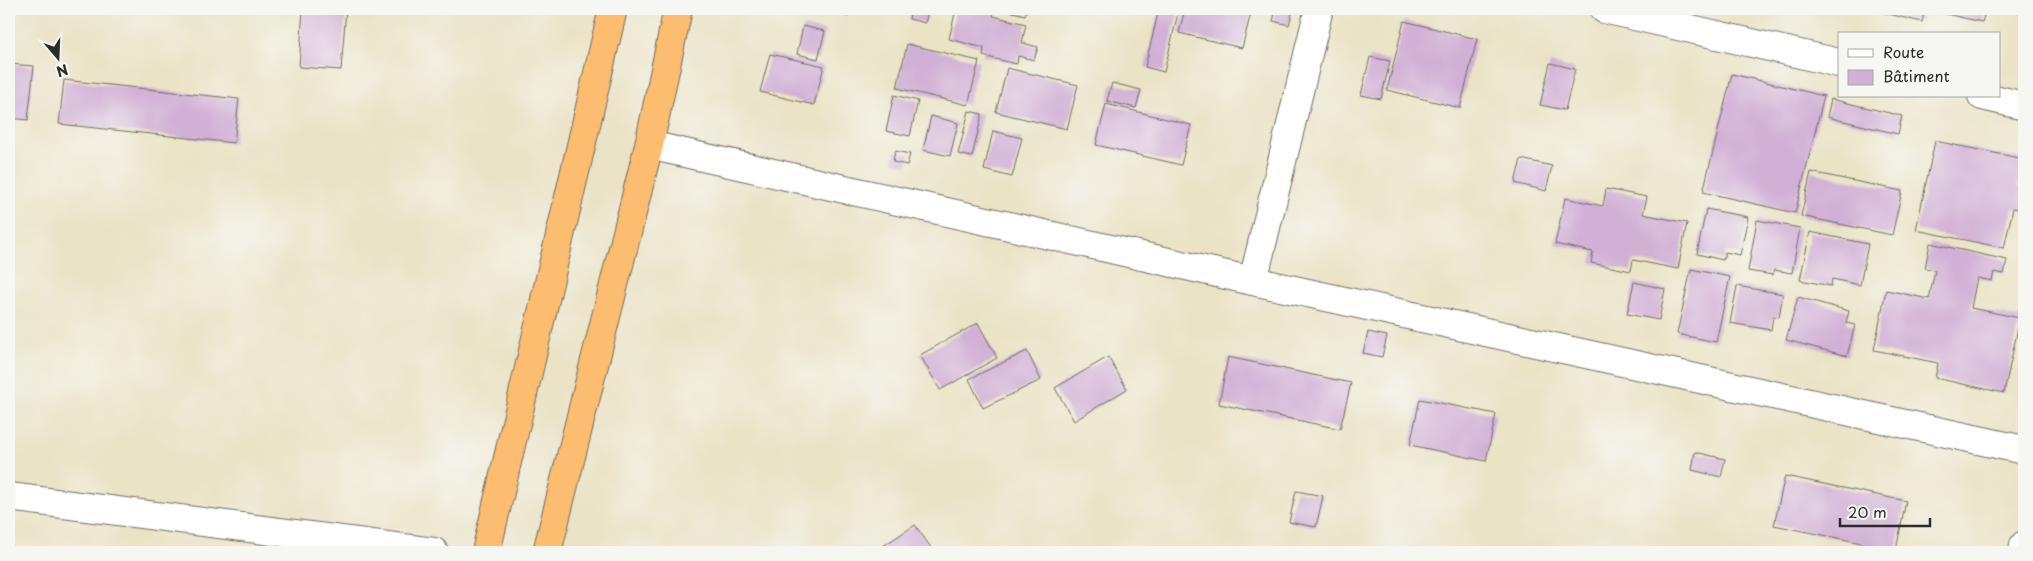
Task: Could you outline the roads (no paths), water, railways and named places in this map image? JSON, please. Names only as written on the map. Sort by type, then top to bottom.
[{"type":"highway","points":[[486,552],[613,9]]},
{"type":"highway","points":[[547,552],[649,145],[678,9]]},
{"type":"street","points":[[1254,281],[1320,9]]},
{"type":"street","points":[[1604,9],[1838,63]]},
{"type":"street","points":[[1990,98],[2024,106]]},
{"type":"street","points":[[649,145],[1254,281],[2024,450]]},
{"type":"street","points":[[9,497],[434,552]]},
{"type":"street","points":[[2023,552],[2024,546]]}]
